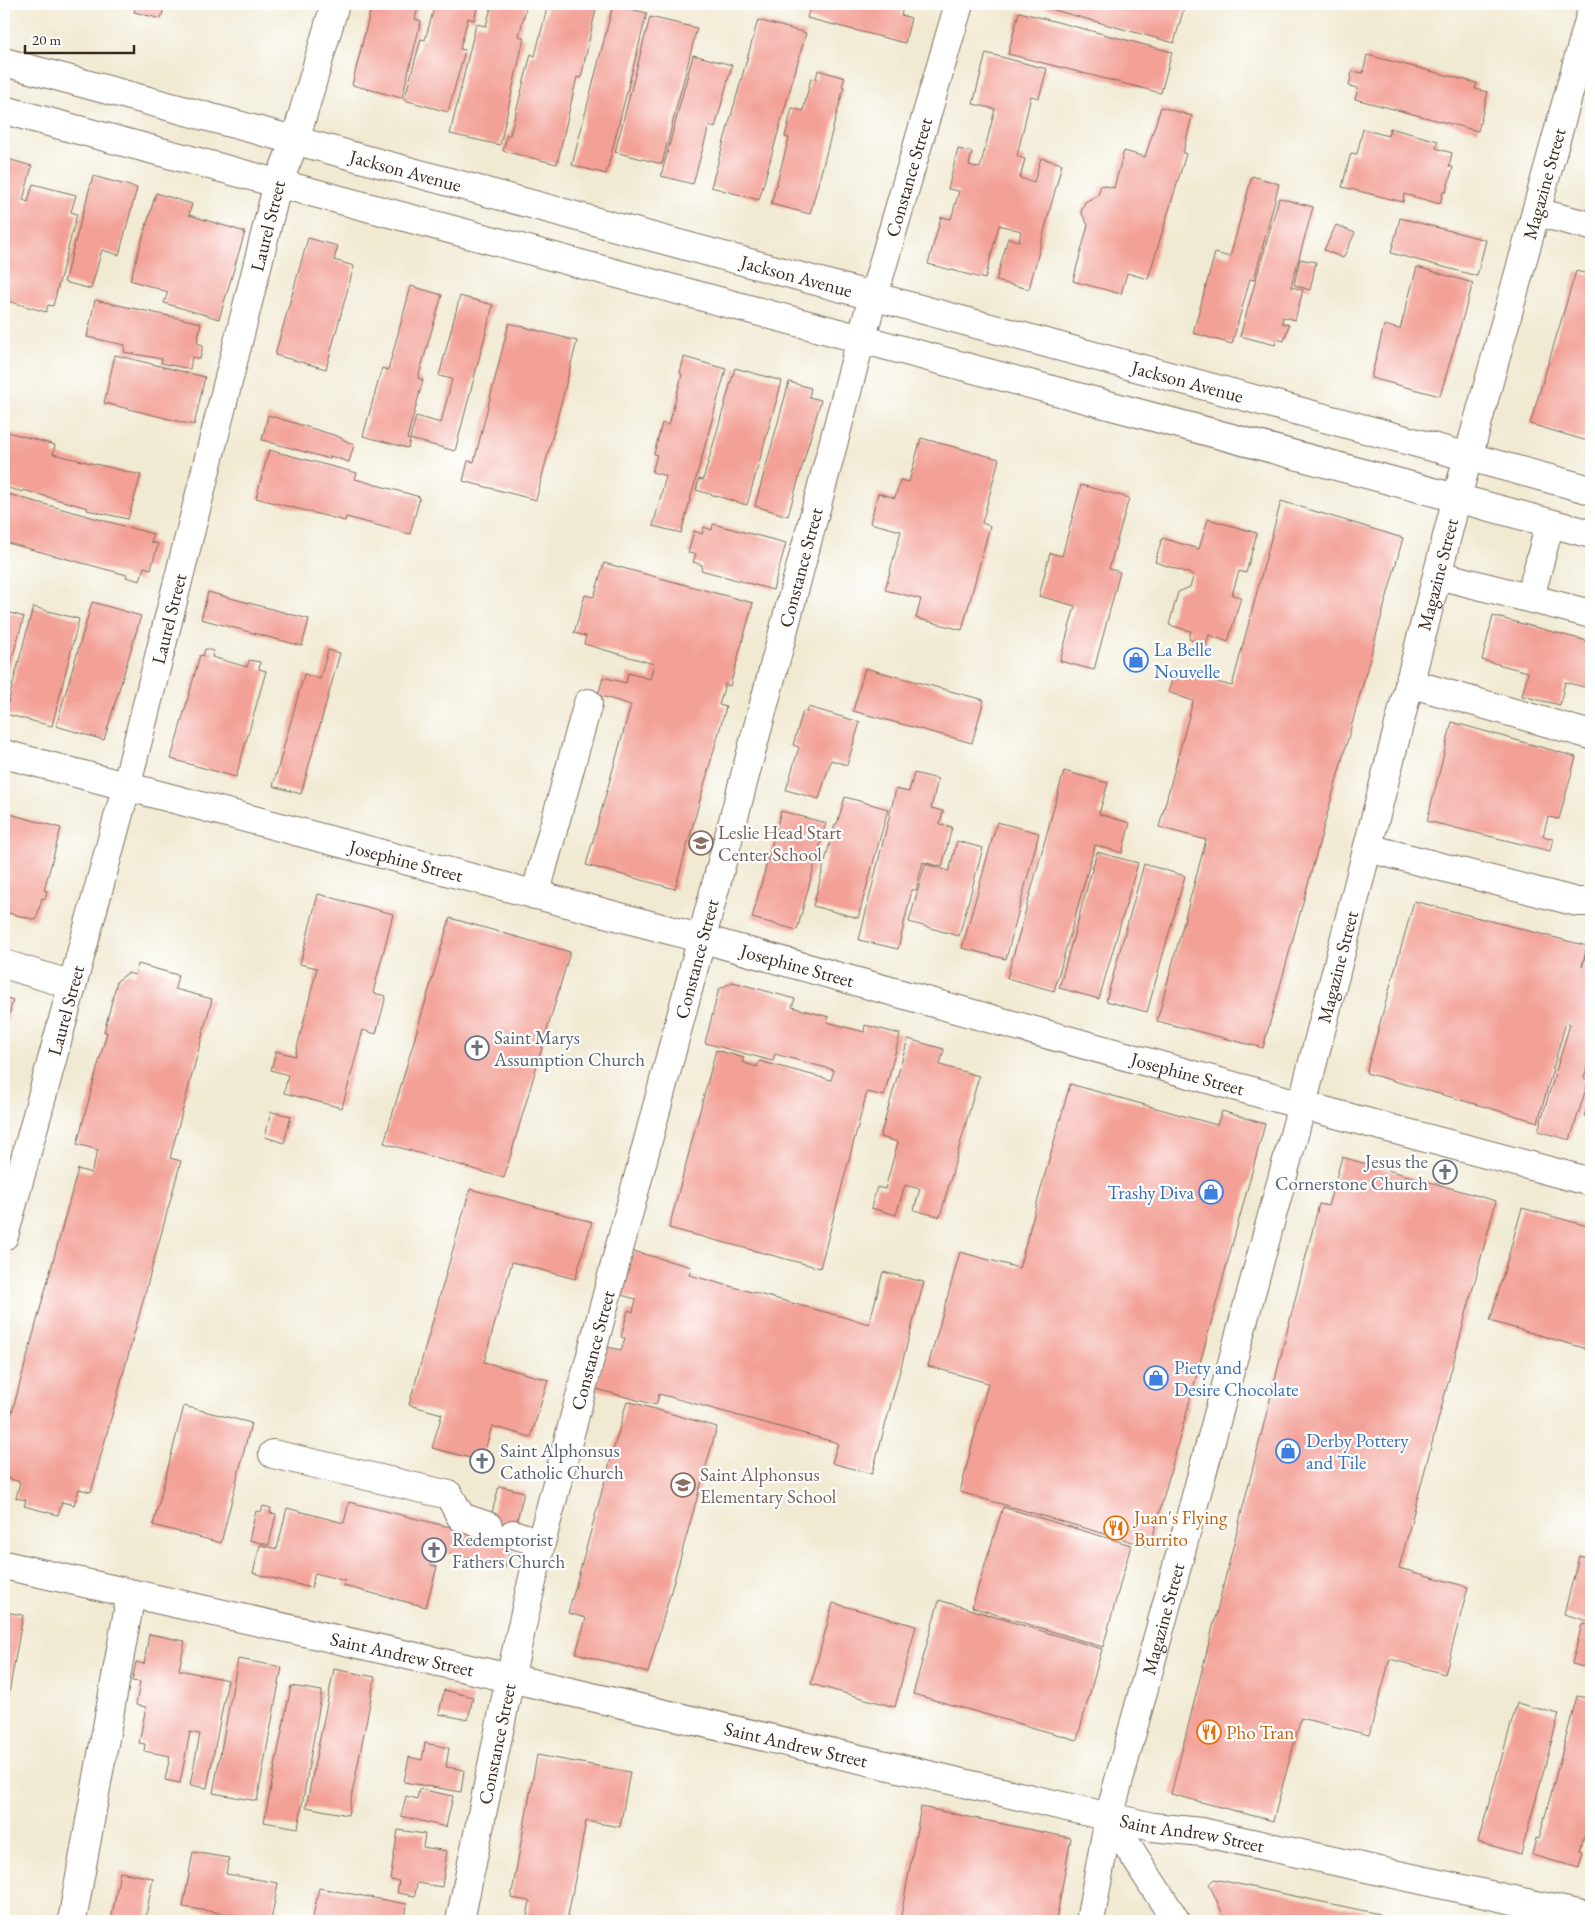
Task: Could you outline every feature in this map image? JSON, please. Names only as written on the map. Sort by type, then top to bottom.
[{"type":"street","name":"Laurel Street","points":[[4,1236],[13,1165],[72,986],[126,788],[278,183],[295,140],[336,4]]},
{"type":"street","name":"Constance Street","points":[[460,1921],[510,1678],[541,1543],[862,339],[959,4]]},
{"type":"street","name":"Magazine Street","points":[[1090,1921],[1109,1817],[1302,1105],[1457,497],[1591,13]]},
{"type":"street","name":"Jackson Avenue","points":[[4,62],[1591,490]]},
{"type":"street","points":[[4,110],[1591,534]]},
{"type":"street","points":[[1536,212],[1591,226]]},
{"type":"street","points":[[1530,598],[1550,522]]},
{"type":"street","points":[[1438,575],[1591,614]]},
{"type":"street","points":[[1409,683],[1591,734]]},
{"type":"street","points":[[535,895],[588,702]]},
{"type":"street","name":"Josephine Street","points":[[4,754],[703,940],[1302,1105],[1591,1182]]},
{"type":"street","points":[[1368,848],[1577,902],[1591,902]]},
{"type":"street","points":[[4,964],[72,986]]},
{"type":"street","points":[[273,1454],[449,1495],[460,1517],[541,1543]]},
{"type":"street","name":"Saint Andrew Street","points":[[4,1566],[510,1678],[1153,1827],[1200,1832],[1591,1917]]},
{"type":"street","points":[[72,1921],[131,1594]]},
{"type":"street","points":[[1109,1817],[1176,1921]]},
{"type":"building","points":[[137,4],[165,4],[161,19],[134,12]]},
{"type":"building","points":[[246,4],[258,4],[257,7]]},
{"type":"building","points":[[382,4],[419,4],[415,19],[421,21],[402,98],[352,85],[371,8],[381,10]]},
{"type":"building","points":[[430,4],[478,4],[474,20],[468,18],[460,49],[465,50],[448,112],[404,100],[421,39],[425,40],[434,8],[429,7]]},
{"type":"building","points":[[492,4],[527,4],[519,36],[524,38],[500,145],[450,134],[476,24],[486,26]]},
{"type":"building","points":[[548,4],[597,4],[581,78],[577,77],[557,164],[503,151],[507,135],[510,135],[531,54],[535,56]]},
{"type":"building","points":[[811,4],[904,4],[901,15],[911,18],[905,43],[807,18]]},
{"type":"building","points":[[1032,4],[1185,4],[1174,43]]},
{"type":"building","points":[[613,5],[647,13],[606,174],[572,165]]},
{"type":"building","points":[[1019,12],[1172,52],[1161,93],[1008,54]]},
{"type":"building","points":[[650,17],[697,28],[662,164],[615,152]]},
{"type":"building","points":[[758,20],[806,33],[759,200],[711,187]]},
{"type":"building","points":[[986,53],[1047,69],[1039,98],[1031,96],[1017,156],[1025,159],[1020,178],[1034,182],[1041,158],[1062,164],[1029,289],[996,281],[1008,238],[1019,241],[1021,231],[999,225],[985,279],[928,264],[941,217],[951,219],[959,191],[948,189],[958,149],[972,152],[969,165],[980,168],[995,109],[973,104]]},
{"type":"building","points":[[693,55],[732,65],[715,128],[709,126],[693,184],[661,176]]},
{"type":"building","points":[[1367,55],[1477,83],[1475,89],[1488,92],[1478,131],[1355,99],[1358,88],[1349,86],[1352,71],[1363,73]]},
{"type":"building","points":[[818,70],[845,78],[810,214],[771,204],[789,138],[785,137],[792,108],[803,111],[811,78],[816,80]]},
{"type":"building","points":[[1161,107],[1192,116],[1183,153],[1186,154],[1148,279],[1127,273],[1121,294],[1073,281],[1088,225],[1081,212],[1085,202],[1098,195],[1101,185],[1114,188],[1124,151],[1145,157]]},
{"type":"building","points":[[1390,128],[1438,141],[1436,148],[1452,153],[1449,167],[1453,167],[1446,192],[1443,192],[1440,204],[1404,194],[1403,202],[1342,187],[1351,153],[1357,154],[1363,129],[1388,136]]},
{"type":"building","points":[[4,158],[32,166],[23,200],[28,202],[33,184],[76,195],[71,212],[77,214],[53,306],[48,305],[46,312],[4,300]]},
{"type":"building","points":[[93,176],[137,188],[119,255],[102,250],[91,289],[64,282]]},
{"type":"building","points":[[1252,176],[1279,184],[1254,280],[1250,279],[1232,344],[1193,333],[1215,253],[1230,257]]},
{"type":"building","points":[[156,193],[192,204],[189,215],[245,232],[219,319],[164,303],[168,292],[130,280]]},
{"type":"building","points":[[1279,198],[1313,207],[1291,287],[1303,290],[1295,320],[1283,317],[1282,323],[1289,325],[1284,341],[1277,339],[1275,345],[1240,336]]},
{"type":"building","points":[[1400,218],[1486,240],[1477,276],[1391,253]]},
{"type":"building","points":[[1336,225],[1355,233],[1343,258],[1324,250]]},
{"type":"building","points":[[308,238],[338,246],[334,260],[354,266],[326,369],[275,355]]},
{"type":"building","points":[[1300,259],[1316,262],[1310,290],[1294,285]]},
{"type":"building","points":[[1417,267],[1473,283],[1440,396],[1371,378],[1384,325],[1400,329]]},
{"type":"building","points":[[1576,271],[1591,275],[1591,442],[1530,424]]},
{"type":"building","points":[[411,286],[442,295],[418,378],[423,380],[407,439],[410,440],[408,448],[363,436],[382,368],[388,370]]},
{"type":"building","points":[[460,296],[493,305],[455,451],[410,439],[416,416],[441,423],[452,379],[439,376]]},
{"type":"building","points":[[95,300],[201,323],[197,343],[203,345],[200,359],[192,357],[190,369],[161,363],[162,359],[124,352],[125,345],[87,337]]},
{"type":"building","points":[[509,323],[577,341],[536,500],[463,481],[468,461],[474,462]]},
{"type":"building","points":[[115,355],[205,377],[194,425],[104,403]]},
{"type":"building","points":[[684,357],[726,369],[681,533],[653,526],[666,476],[652,472],[657,455],[654,454],[662,423],[669,425],[682,374],[680,373]]},
{"type":"building","points":[[735,368],[782,381],[747,505],[696,490],[699,479],[703,480]]},
{"type":"building","points":[[789,382],[811,388],[809,397],[821,400],[788,516],[755,506]]},
{"type":"building","points":[[268,415],[337,436],[354,445],[349,462],[330,456],[330,459],[262,440]]},
{"type":"building","points":[[4,431],[55,445],[53,454],[141,475],[128,519],[87,510],[88,508],[23,490],[23,492],[4,487]]},
{"type":"building","points":[[921,438],[999,459],[982,523],[990,526],[962,630],[916,618],[921,599],[885,590],[901,531],[870,523],[878,493],[895,498],[900,480],[909,482]]},
{"type":"building","points":[[269,450],[357,473],[355,479],[420,497],[410,534],[346,517],[345,521],[256,498]]},
{"type":"building","points":[[1081,485],[1129,498],[1109,569],[1120,572],[1094,670],[1060,661],[1075,606],[1039,596],[1050,553],[1062,556]]},
{"type":"building","points":[[4,493],[153,534],[151,542],[158,544],[151,569],[144,567],[140,581],[126,577],[127,575],[4,542]]},
{"type":"building","points":[[1281,501],[1403,538],[1263,1048],[1157,1021],[1206,840],[1159,827],[1193,701],[1168,692],[1175,671],[1232,686]]},
{"type":"building","points":[[1208,519],[1257,533],[1246,573],[1239,571],[1232,595],[1241,597],[1228,642],[1209,635],[1206,645],[1189,639],[1191,631],[1169,625],[1178,592],[1190,587],[1194,575],[1155,562],[1162,538],[1199,549]]},
{"type":"building","points":[[713,524],[786,543],[773,590],[701,570],[702,565],[693,562],[696,554],[688,553],[694,531],[702,534],[704,527],[712,530]]},
{"type":"building","points":[[604,563],[753,603],[730,686],[725,684],[719,705],[726,707],[675,889],[586,865],[631,705],[598,695],[603,677],[626,683],[628,673],[650,679],[654,664],[584,644],[586,636],[574,633],[585,595],[594,597]]},
{"type":"building","points":[[208,592],[309,619],[302,646],[201,619]]},
{"type":"building","points":[[92,602],[141,616],[104,740],[56,726]]},
{"type":"building","points":[[33,607],[79,619],[52,726],[5,714]]},
{"type":"building","points":[[4,611],[24,617],[4,686]]},
{"type":"building","points":[[1493,616],[1591,642],[1591,689],[1565,682],[1560,705],[1522,696],[1528,672],[1482,660]]},
{"type":"building","points":[[205,649],[214,651],[212,657],[247,667],[249,660],[260,662],[259,669],[266,671],[236,777],[171,759],[200,655],[203,656]]},
{"type":"building","points":[[328,650],[340,653],[301,794],[273,786],[304,674],[320,679]]},
{"type":"building","points":[[865,668],[984,700],[972,743],[853,711]]},
{"type":"building","points":[[808,707],[860,722],[847,765],[831,760],[819,799],[786,790],[799,747],[793,745],[803,711],[807,712]]},
{"type":"building","points":[[1452,722],[1576,757],[1559,819],[1548,817],[1543,836],[1553,839],[1550,851],[1427,821]]},
{"type":"building","points":[[1064,771],[1108,783],[1099,814],[1130,823],[1122,853],[1095,845],[1054,991],[1007,978]]},
{"type":"building","points":[[914,773],[938,779],[931,808],[943,811],[940,824],[952,827],[942,867],[923,862],[916,890],[912,890],[898,949],[859,940],[896,789],[909,792]]},
{"type":"building","points":[[845,797],[888,809],[858,918],[813,906],[835,824],[837,824]]},
{"type":"building","points":[[781,811],[826,823],[797,930],[752,918]]},
{"type":"building","points":[[10,814],[61,828],[44,890],[47,891],[45,899],[42,898],[36,920],[4,912],[4,838]]},
{"type":"building","points":[[997,822],[1039,833],[1006,959],[962,948]]},
{"type":"building","points":[[957,841],[983,848],[959,936],[909,922],[925,864],[949,871]]},
{"type":"building","points":[[1097,852],[1138,863],[1099,999],[1059,988]]},
{"type":"building","points":[[1144,864],[1185,876],[1147,1012],[1106,1001]]},
{"type":"building","points":[[318,894],[393,914],[373,993],[386,996],[376,1034],[363,1030],[342,1108],[284,1093],[288,1075],[271,1070],[276,1051],[295,1056],[317,968],[300,964]]},
{"type":"building","points":[[1414,901],[1587,946],[1582,967],[1589,945],[1591,945],[1591,1053],[1584,1078],[1589,1079],[1570,1140],[1538,1131],[1570,1024],[1566,1022],[1538,1122],[1366,1073]]},
{"type":"building","name":"Saint Marys Assumption Church","points":[[450,918],[570,952],[504,1178],[384,1143]]},
{"type":"building","points":[[138,964],[178,975],[175,989],[212,999],[170,1158],[181,1161],[91,1492],[79,1489],[74,1505],[62,1502],[58,1515],[24,1506],[26,1500],[16,1498],[20,1482],[4,1477],[4,1442],[78,1169],[91,1173],[98,1150],[77,1144],[107,1032],[104,1032],[117,981],[128,973],[135,975]]},
{"type":"building","points":[[733,982],[795,999],[792,1007],[829,1017],[827,1022],[864,1032],[865,1025],[900,1034],[884,1096],[867,1092],[820,1268],[669,1228],[716,1050],[744,1058],[742,1062],[757,1067],[759,1061],[831,1080],[834,1070],[775,1054],[773,1061],[705,1043],[719,989]]},
{"type":"building","points":[[4,997],[13,1000],[4,1034]]},
{"type":"building","points":[[908,1039],[944,1049],[940,1065],[979,1076],[940,1217],[914,1210],[920,1189],[905,1185],[896,1215],[871,1208],[877,1187],[885,1189],[898,1142],[880,1137]]},
{"type":"building","points":[[1070,1084],[1217,1125],[1222,1111],[1265,1124],[1150,1547],[960,1492],[988,1383],[928,1366],[960,1252],[1019,1268]]},
{"type":"building","points":[[1591,1093],[1591,1118],[1584,1116]]},
{"type":"building","points":[[271,1112],[291,1116],[284,1143],[265,1137]]},
{"type":"building","points":[[1342,1157],[1496,1201],[1399,1568],[1468,1587],[1445,1674],[1390,1659],[1369,1735],[1301,1718],[1273,1821],[1171,1794],[1319,1204],[1328,1206]]},
{"type":"building","points":[[470,1189],[592,1222],[575,1279],[512,1262],[484,1362],[548,1380],[531,1437],[492,1426],[482,1461],[432,1448],[442,1414],[409,1405]]},
{"type":"building","points":[[1522,1208],[1591,1227],[1591,1350],[1490,1321]]},
{"type":"building","points":[[633,1251],[691,1267],[689,1275],[869,1324],[883,1272],[924,1282],[872,1474],[832,1463],[838,1443],[659,1394],[656,1405],[596,1389],[607,1347],[621,1350],[625,1338],[621,1337],[628,1310],[633,1312],[636,1299],[621,1295]]},
{"type":"building","points":[[627,1401],[717,1427],[648,1673],[576,1653],[586,1618],[568,1613]]},
{"type":"building","points":[[184,1406],[251,1423],[221,1543],[153,1525]]},
{"type":"building","points":[[499,1486],[524,1492],[505,1568],[434,1550],[431,1565],[437,1567],[426,1607],[344,1586],[345,1581],[315,1573],[311,1588],[253,1573],[260,1545],[277,1549],[287,1508],[344,1523],[349,1502],[486,1536]]},
{"type":"building","points":[[263,1506],[271,1508],[270,1513],[276,1514],[269,1545],[249,1540],[256,1511],[261,1512]]},
{"type":"building","points":[[1003,1507],[1131,1545],[1103,1647],[972,1607]]},
{"type":"building","points":[[1579,1556],[1591,1559],[1591,1616],[1588,1621],[1564,1614]]},
{"type":"building","points":[[939,1600],[1102,1649],[1077,1740],[913,1694]]},
{"type":"building","points":[[833,1603],[916,1626],[895,1707],[811,1684]]},
{"type":"building","points":[[4,1612],[23,1615],[5,1715],[4,1715]]},
{"type":"building","points":[[1582,1624],[1591,1626],[1591,1669],[1572,1664]]},
{"type":"building","points":[[149,1634],[185,1641],[179,1670],[228,1680],[207,1788],[190,1785],[200,1734],[190,1732],[180,1783],[165,1780],[170,1756],[144,1751],[145,1744],[139,1743],[146,1707],[136,1705],[140,1682],[132,1681],[136,1662],[144,1664]]},
{"type":"building","points":[[238,1659],[282,1667],[257,1801],[213,1793]]},
{"type":"building","points":[[334,1669],[375,1677],[348,1815],[306,1807]]},
{"type":"building","points":[[1589,1684],[1591,1685],[1591,1808],[1580,1852],[1583,1853],[1579,1868],[1532,1855],[1536,1838],[1539,1839],[1577,1696],[1586,1698]]},
{"type":"building","points":[[291,1686],[322,1691],[298,1828],[264,1822]]},
{"type":"building","points":[[444,1690],[473,1697],[468,1720],[439,1714]]},
{"type":"building","points":[[1517,1703],[1559,1714],[1521,1854],[1478,1842]]},
{"type":"building","points":[[425,1743],[449,1748],[446,1767],[464,1770],[461,1792],[404,1782],[409,1757],[422,1760]]},
{"type":"building","points":[[537,1755],[630,1772],[620,1827],[586,1821],[567,1921],[526,1921],[530,1901],[511,1898]]},
{"type":"building","points":[[419,1789],[453,1796],[446,1827],[401,1816],[406,1796],[417,1799]]},
{"type":"building","points":[[921,1807],[1071,1838],[1056,1921],[900,1921]]},
{"type":"building","points":[[398,1830],[425,1834],[423,1847],[447,1851],[442,1887],[417,1883],[415,1896],[397,1893],[399,1881],[390,1880]]},
{"type":"building","points":[[193,1852],[229,1858],[226,1874],[278,1883],[271,1921],[183,1907]]},
{"type":"building","points":[[120,1872],[153,1878],[145,1921],[111,1921]]},
{"type":"building","points":[[1214,1879],[1379,1914],[1378,1921],[1226,1921],[1209,1884]]},
{"type":"building","points":[[319,1888],[407,1904],[405,1921],[312,1921]]},
{"type":"place","name":"La Belle Nouvelle","points":[[1136,660]]},
{"type":"place","name":"Leslie Head Start Center School","points":[[701,843]]},
{"type":"place","name":"Saint Marys Assumption Church","points":[[477,1048]]},
{"type":"place","name":"Jesus the Cornerstone Church","points":[[1445,1172]]},
{"type":"place","name":"Trashy Diva","points":[[1211,1192]]},
{"type":"place","name":"Piety and Desire Chocolate","points":[[1156,1378]]},
{"type":"place","name":"Derby Pottery and Tile","points":[[1288,1451]]},
{"type":"place","name":"Saint Alphonsus Catholic Church","points":[[482,1461]]},
{"type":"place","name":"Saint Alphonsus Elementary School","points":[[683,1485]]},
{"type":"place","name":"Juan's Flying Burrito","points":[[1116,1528]]},
{"type":"place","name":"Redemptorist Fathers Church","points":[[434,1550]]},
{"type":"place","name":"Pho Tran","points":[[1209,1732]]}]
